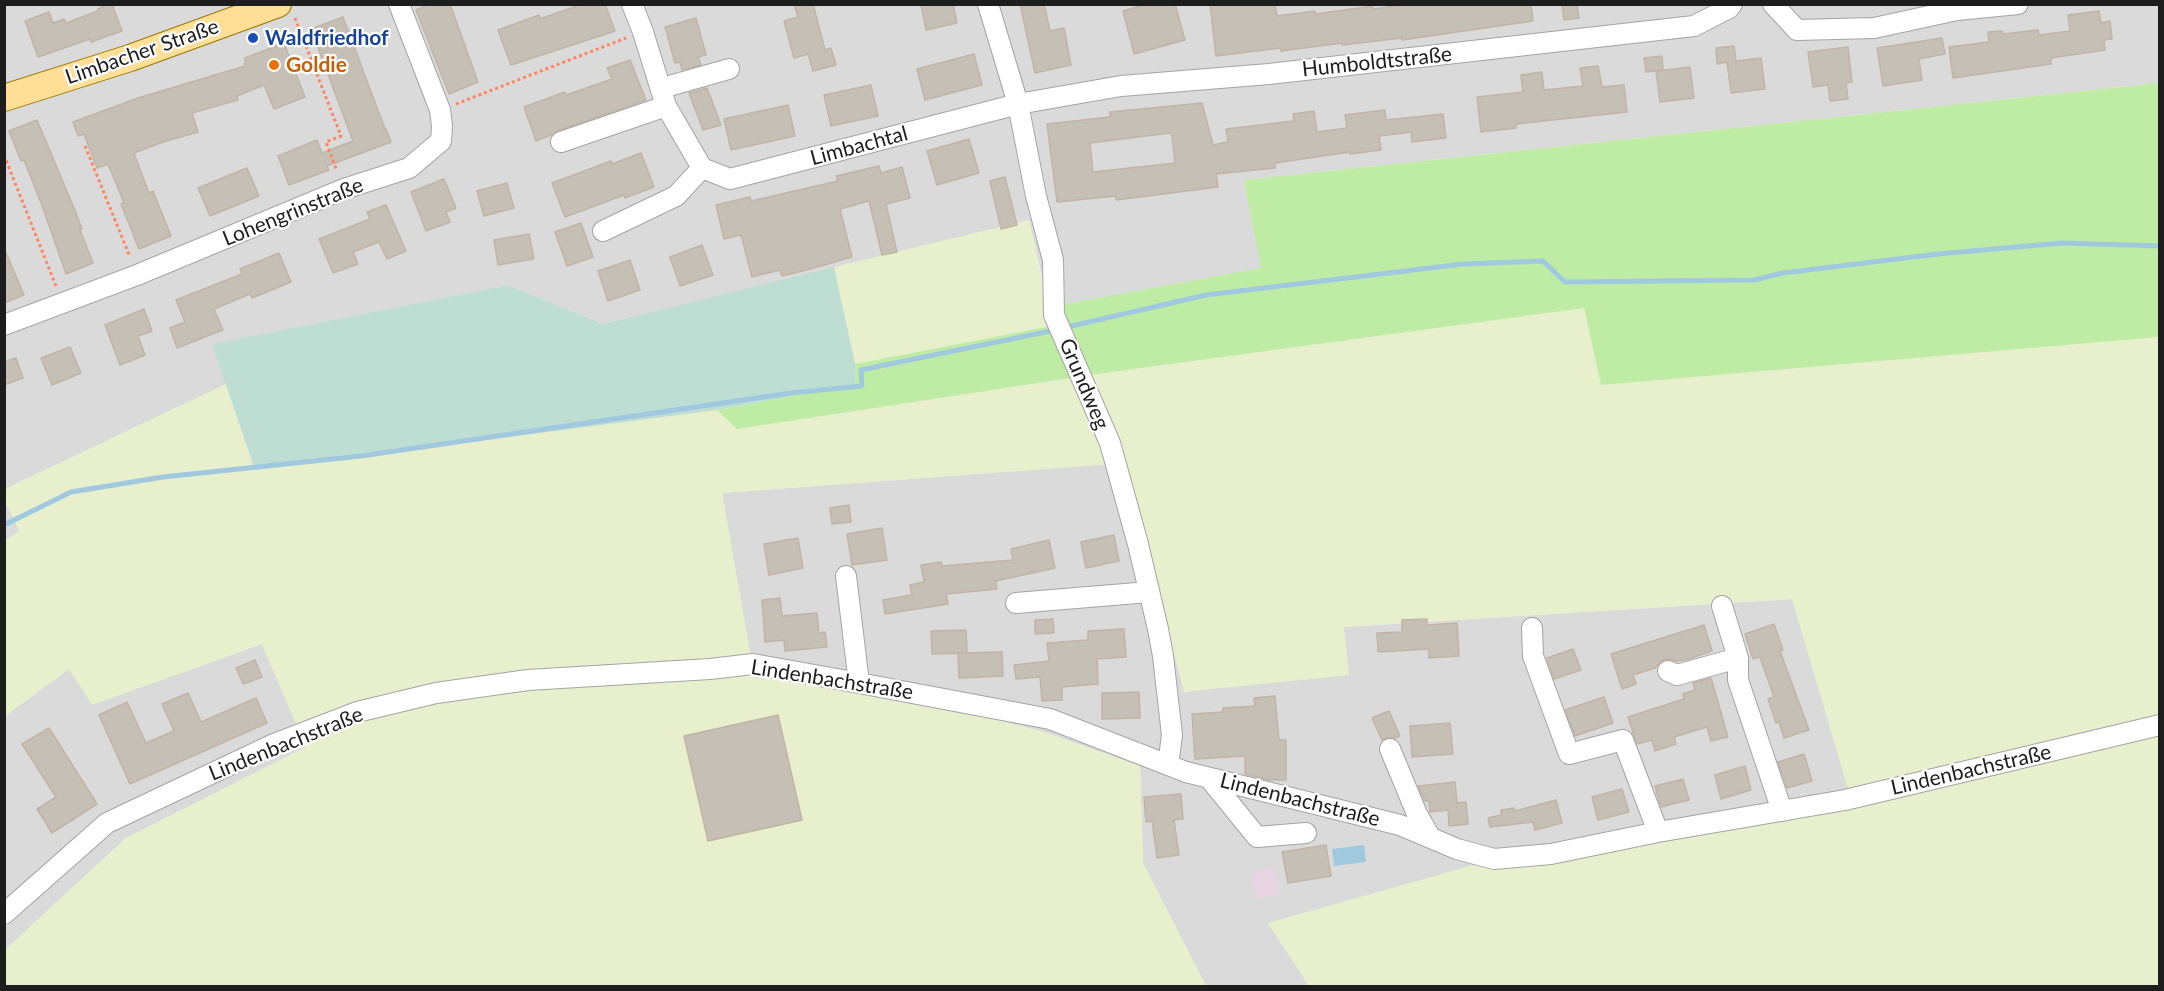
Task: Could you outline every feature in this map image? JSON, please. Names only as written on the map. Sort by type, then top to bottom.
[{"type":"main road","name":"Limbacher Straße","points":[[4,98],[279,8]]},
{"type":"street","name":"Lohengrinstraße","points":[[4,325],[137,275],[344,189],[409,168],[441,141],[442,126],[440,110],[399,4]]},
{"type":"street","points":[[603,231],[676,196],[702,168],[664,97],[632,4]]},
{"type":"street","name":"Grundweg","points":[[988,4],[1018,104],[1036,196],[1053,260],[1054,315],[1110,443],[1149,592],[1163,656],[1169,705],[1172,735],[1168,765]]},
{"type":"street","name":"Humboldtstraße","points":[[1018,104],[1120,86],[1269,74],[1694,26],[1729,8],[1732,4]]},
{"type":"street","points":[[1773,4],[1797,30],[1874,28],[1957,10],[2018,4]]},
{"type":"street","points":[[561,142],[729,69]]},
{"type":"street","name":"Limbachtal","points":[[702,168],[730,179],[1018,104]]},
{"type":"street","points":[[846,576],[859,683]]},
{"type":"street","points":[[1016,603],[1149,592]]},
{"type":"street","points":[[1722,606],[1738,658],[1738,680],[1782,811]]},
{"type":"street","points":[[1532,628],[1533,656],[1569,754],[1623,740],[1658,832]]},
{"type":"street","points":[[1668,671],[1677,675],[1738,658]]},
{"type":"street","name":"Lindenbachstraße","points":[[4,914],[107,824],[274,744],[357,712],[436,693],[528,680],[710,669],[753,664],[859,683],[1050,719],[1168,765],[1209,778],[1400,825],[1457,849],[1494,859],[1551,854],[1658,832],[1845,800],[2160,725]]},
{"type":"street","points":[[1390,749],[1417,814],[1430,837]]},
{"type":"street","points":[[1209,778],[1257,837],[1306,833]]},
{"type":"path","points":[[279,8],[340,136],[326,142],[344,189]]},
{"type":"path","points":[[440,110],[643,32]]},
{"type":"path","points":[[85,146],[137,275]]},
{"type":"path","points":[[4,155],[62,302]]},
{"type":"shaded area","points":[[5,5],[2159,5],[2159,83],[1244,180],[1262,268],[1049,307],[1029,220],[603,324],[508,285],[213,344],[226,384],[5,489]]},
{"type":"shaded area","points":[[834,267],[855,364],[856,384],[717,410],[255,470],[212,344],[508,285],[603,324]]},
{"type":"shaded area","points":[[1124,463],[1349,675],[1343,627],[1792,599],[1854,806],[1268,923],[1309,986],[1206,986],[1143,863],[1140,766],[1044,732],[751,658],[722,493]]},
{"type":"shaded area","points":[[4,500],[20,531],[5,541],[4,541]]},
{"type":"shaded area","points":[[262,644],[306,747],[126,838],[5,950],[5,716],[69,669],[93,704]]},
{"type":"shaded area","points":[[1364,845],[1366,862],[1334,866],[1332,849]]},
{"type":"shaded area","points":[[1272,867],[1280,893],[1258,898],[1250,875]]},
{"type":"green space","points":[[2159,83],[2159,337],[1601,385],[1584,308],[1097,374],[737,429],[717,410],[856,384],[855,364],[1051,326],[1049,307],[1261,268],[1244,180]]},
{"type":"green space","points":[[1029,220],[1051,326],[855,364],[834,267]]},
{"type":"green space","points":[[1584,308],[1601,385],[2159,337],[2159,986],[1309,986],[1268,923],[1477,864],[1853,806],[1792,599],[1344,627],[1349,675],[1184,692],[1124,463],[722,493],[751,658],[1044,732],[1140,766],[1143,863],[1206,986],[5,986],[5,950],[126,838],[306,747],[262,644],[92,705],[69,669],[5,716],[5,541],[19,531],[5,500],[5,489],[226,384],[255,470],[717,410],[738,429],[1097,374]]},
{"type":"building","points":[[112,4],[122,31],[91,42],[90,39],[38,57],[25,21],[49,12],[53,23],[64,19],[66,23],[98,11]]},
{"type":"building","points":[[430,4],[450,4],[478,82],[449,94],[416,10]]},
{"type":"building","points":[[582,4],[605,4],[615,31],[511,65],[498,30],[539,15],[540,19]]},
{"type":"building","points":[[794,4],[813,4],[825,50],[831,48],[836,65],[813,71],[808,54],[794,58],[784,21],[798,17]]},
{"type":"building","points":[[921,4],[953,4],[957,23],[926,30]]},
{"type":"building","points":[[1020,4],[1044,4],[1050,31],[1064,28],[1071,65],[1035,73]]},
{"type":"building","points":[[1147,4],[1175,4],[1185,40],[1134,54],[1123,11]]},
{"type":"building","points":[[1210,4],[1275,4],[1277,16],[1410,4],[1531,4],[1533,21],[1402,40],[1402,38],[1342,45],[1342,43],[1281,51],[1280,48],[1216,56]]},
{"type":"building","points":[[1562,4],[1577,4],[1579,18],[1564,20]]},
{"type":"building","points":[[2099,11],[2101,23],[2110,21],[2112,39],[2104,40],[2105,50],[2051,58],[2051,64],[1953,78],[1949,47],[1989,42],[1988,32],[2002,31],[2003,34],[2038,30],[2039,35],[2070,31],[2068,15]]},
{"type":"building","points":[[343,17],[385,129],[383,130],[386,129],[391,142],[327,166],[329,170],[289,185],[278,156],[317,140],[322,153],[353,141],[311,29]]},
{"type":"building","points":[[696,18],[706,55],[698,57],[701,65],[682,70],[680,62],[675,63],[665,27]]},
{"type":"building","points":[[1942,38],[1945,54],[1919,59],[1922,80],[1883,86],[1877,48]]},
{"type":"building","points":[[284,43],[305,97],[274,109],[264,85],[237,96],[238,100],[192,113],[198,132],[134,153],[149,193],[153,191],[171,236],[139,249],[108,164],[97,168],[84,134],[78,136],[73,122],[138,98],[245,66],[245,58]]},
{"type":"building","points":[[1734,46],[1736,61],[1761,58],[1765,89],[1731,93],[1727,62],[1717,64],[1716,48]]},
{"type":"building","points":[[1848,47],[1852,82],[1846,83],[1848,99],[1830,101],[1828,85],[1813,87],[1808,52]]},
{"type":"building","points":[[974,54],[982,85],[925,100],[917,69]]},
{"type":"building","points":[[1662,56],[1663,70],[1646,72],[1644,58]]},
{"type":"building","points":[[630,60],[646,100],[557,131],[536,141],[524,107],[565,92],[566,95],[612,79],[607,68]]},
{"type":"building","points":[[1598,66],[1602,87],[1624,85],[1627,112],[1516,124],[1516,128],[1481,132],[1477,97],[1523,92],[1521,75],[1542,72],[1544,90],[1583,86],[1580,68]]},
{"type":"building","points":[[1690,67],[1694,98],[1660,102],[1656,71]]},
{"type":"building","points":[[871,85],[878,116],[831,126],[824,95]]},
{"type":"building","points":[[707,88],[721,125],[703,130],[689,93]]},
{"type":"building","points":[[1202,103],[1213,145],[1228,142],[1226,129],[1294,121],[1293,114],[1314,111],[1317,132],[1347,128],[1345,115],[1385,110],[1386,120],[1443,114],[1446,138],[1412,142],[1411,132],[1379,136],[1381,150],[1275,163],[1275,168],[1216,174],[1218,187],[1116,200],[1116,196],[1057,202],[1047,124],[1110,117],[1110,112]],"holes":[[[1170,133],[1175,163],[1093,172],[1090,143]]]},
{"type":"building","points":[[788,105],[795,136],[731,150],[724,119]]},
{"type":"building","points":[[37,120],[76,213],[93,263],[66,274],[24,160],[21,161],[9,131]]},
{"type":"building","points":[[969,139],[979,173],[937,185],[927,151]]},
{"type":"building","points":[[641,153],[654,187],[625,198],[624,195],[565,217],[552,183],[611,161],[612,164]]},
{"type":"building","points":[[879,166],[881,173],[902,167],[910,198],[886,204],[897,252],[882,255],[869,201],[840,209],[852,257],[814,268],[782,276],[780,270],[752,277],[741,235],[724,239],[716,205],[750,197],[751,201],[838,181],[836,176]]},
{"type":"building","points":[[247,168],[259,196],[210,216],[198,188]]},
{"type":"building","points":[[1005,177],[1017,225],[1001,229],[990,181]]},
{"type":"building","points":[[444,179],[456,208],[446,212],[450,222],[426,231],[411,192]]},
{"type":"building","points":[[507,183],[514,208],[484,216],[477,191]]},
{"type":"building","points":[[386,205],[406,251],[387,259],[379,242],[353,252],[358,264],[333,273],[319,239],[370,219],[367,212]]},
{"type":"building","points":[[581,223],[593,257],[567,266],[555,232]]},
{"type":"building","points":[[529,234],[534,259],[498,265],[494,240]]},
{"type":"building","points":[[702,245],[713,275],[680,286],[670,257]]},
{"type":"building","points":[[4,248],[24,295],[4,303]]},
{"type":"building","points":[[279,253],[291,282],[252,298],[250,294],[214,309],[223,330],[177,348],[170,328],[185,322],[176,300],[242,274],[240,269]]},
{"type":"building","points":[[630,260],[640,290],[608,301],[598,271]]},
{"type":"building","points":[[144,309],[152,331],[138,336],[145,355],[120,365],[105,325]]},
{"type":"building","points":[[70,347],[81,373],[52,385],[41,358]]},
{"type":"building","points":[[16,358],[23,378],[4,385],[4,362]]},
{"type":"building","points":[[849,505],[851,522],[832,524],[830,508]]},
{"type":"building","points":[[882,528],[887,560],[852,565],[847,534]]},
{"type":"building","points":[[1114,535],[1119,561],[1086,568],[1081,542]]},
{"type":"building","points":[[798,538],[803,568],[769,575],[764,544]]},
{"type":"building","points":[[1049,540],[1055,568],[996,581],[997,589],[946,594],[948,604],[885,614],[883,600],[912,595],[910,585],[924,582],[921,565],[941,562],[942,566],[1013,560],[1011,549]]},
{"type":"building","points":[[780,598],[782,616],[817,613],[819,633],[825,632],[827,647],[785,651],[784,640],[765,642],[762,600]]},
{"type":"building","points":[[1053,619],[1054,633],[1035,634],[1035,620]]},
{"type":"building","points":[[1427,619],[1427,625],[1457,623],[1459,656],[1429,658],[1429,649],[1378,652],[1377,633],[1402,632],[1402,620]]},
{"type":"building","points":[[1774,624],[1783,650],[1780,651],[1809,730],[1784,738],[1768,699],[1774,697],[1760,657],[1753,659],[1745,634]]},
{"type":"building","points":[[1704,625],[1712,651],[1686,660],[1661,661],[1655,668],[1633,675],[1636,684],[1622,689],[1611,654]]},
{"type":"building","points":[[1124,629],[1126,657],[1097,659],[1098,684],[1062,687],[1062,700],[1042,701],[1040,677],[1016,679],[1014,665],[1049,661],[1047,643],[1088,640],[1088,631]]},
{"type":"building","points":[[966,630],[967,653],[932,654],[931,631]]},
{"type":"building","points":[[1573,649],[1581,670],[1554,679],[1547,658]]},
{"type":"building","points":[[1002,652],[1003,676],[959,678],[958,653]]},
{"type":"building","points":[[255,660],[262,677],[243,684],[236,668]]},
{"type":"building","points":[[1711,678],[1728,737],[1711,741],[1707,727],[1674,737],[1676,744],[1655,751],[1652,740],[1637,744],[1628,717],[1684,699],[1683,694],[1695,690],[1693,683]]},
{"type":"building","points":[[1139,692],[1140,718],[1102,719],[1102,693]]},
{"type":"building","points":[[188,693],[201,722],[256,698],[267,723],[130,784],[99,715],[127,702],[146,743],[174,731],[162,704]]},
{"type":"building","points":[[1275,696],[1279,740],[1286,740],[1286,780],[1268,780],[1245,774],[1245,756],[1195,759],[1192,714],[1223,712],[1223,708],[1255,706],[1254,698]]},
{"type":"building","points":[[1604,697],[1613,723],[1575,736],[1565,710]]},
{"type":"building","points":[[1389,711],[1400,736],[1382,740],[1372,718]]},
{"type":"building","points":[[778,715],[802,820],[708,841],[684,736]]},
{"type":"building","points":[[1450,723],[1453,754],[1412,757],[1410,726]]},
{"type":"building","points":[[49,728],[97,804],[52,833],[37,809],[56,797],[22,744]]},
{"type":"building","points":[[1804,754],[1812,781],[1787,788],[1778,762]]},
{"type":"building","points":[[1745,766],[1751,790],[1721,799],[1715,775]]},
{"type":"building","points":[[1683,779],[1689,800],[1661,807],[1655,786]]},
{"type":"building","points":[[1455,782],[1457,803],[1466,802],[1468,824],[1449,826],[1448,810],[1430,812],[1429,801],[1425,801],[1418,786]]},
{"type":"building","points":[[1622,789],[1629,812],[1598,820],[1592,797]]},
{"type":"building","points":[[1181,794],[1183,819],[1174,820],[1179,855],[1157,858],[1152,821],[1146,822],[1144,797]]},
{"type":"building","points":[[1556,800],[1562,823],[1535,830],[1533,822],[1490,827],[1488,818],[1501,815],[1501,810],[1514,808],[1515,811]]},
{"type":"building","points":[[1326,845],[1331,876],[1288,883],[1282,852]]},
{"type":"waterway","points":[[1067,327],[1206,295],[1463,264],[1543,261],[1565,282],[1754,280],[1783,273],[1938,254],[2062,243],[2160,246]]},
{"type":"waterway","points":[[4,525],[71,492],[163,477],[361,456],[791,393],[862,386],[861,370],[1055,330]]},
{"type":"place","name":"Waldfriedhof","points":[[253,38]]},
{"type":"place","name":"Goldie","points":[[274,65]]}]
